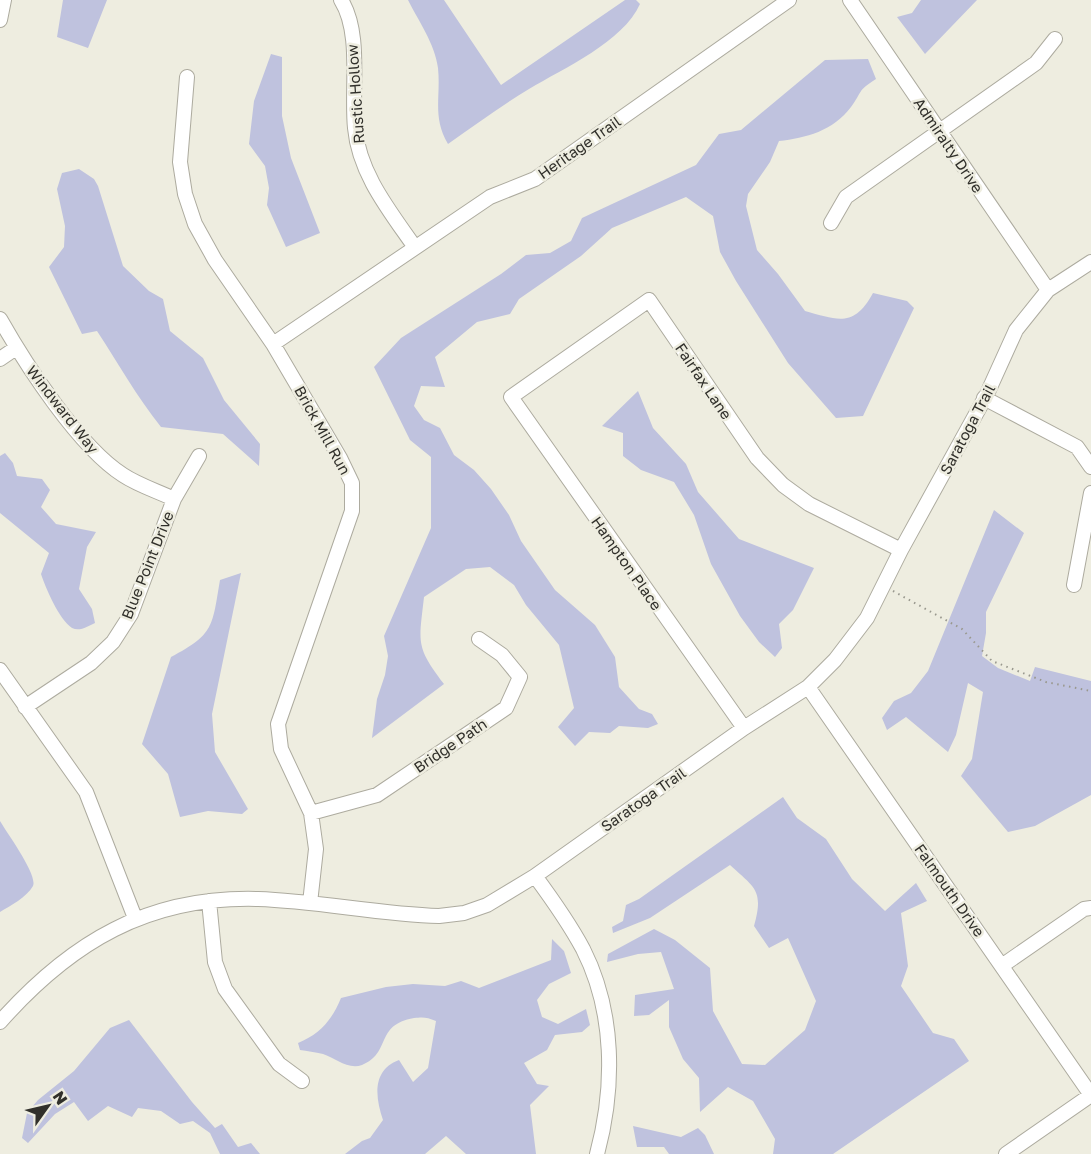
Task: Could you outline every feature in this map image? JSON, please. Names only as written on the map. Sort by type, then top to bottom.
[{"type":"street","points":[[0,20],[3,0]]},
{"type":"street","name":"Rustic Hollow","points":[[341,0],[350,30],[355,68],[355,128],[362,162],[377,191],[414,246]]},
{"type":"street","name":"Heritage Trail","points":[[273,344],[414,246],[490,197],[535,179],[789,0]]},
{"type":"street","name":"Admiralty Drive","points":[[850,0],[1048,290]]},
{"type":"street","points":[[831,223],[846,197],[1036,63],[1055,39]]},
{"type":"street","name":"Brick Mill Run","points":[[187,77],[180,162],[185,194],[195,224],[215,260],[273,344],[340,458],[352,483],[352,511],[278,724],[281,749],[311,813],[316,849],[310,903]]},
{"type":"street","name":"Saratoga Trail","points":[[0,1022],[59,965],[81,948],[135,918],[209,901],[258,899],[439,916],[487,905],[535,876],[744,728],[808,687],[852,640],[984,398],[1016,330],[1048,290],[1091,262]]},
{"type":"street","name":"Fairfax Lane","points":[[511,397],[649,300],[757,458],[783,485],[809,504],[901,550]]},
{"type":"street","name":"Windward Way","points":[[0,319],[16,348],[90,448],[123,476],[174,499]]},
{"type":"street","points":[[0,358],[16,348]]},
{"type":"street","name":"Hampton Place","points":[[511,397],[744,728]]},
{"type":"street","points":[[984,398],[1077,447],[1091,467]]},
{"type":"street","name":"Blue Point Drive","points":[[25,707],[90,663],[113,642],[131,614],[174,499],[199,456]]},
{"type":"street","points":[[1074,585],[1091,493]]},
{"type":"street","name":"Bridge Path","points":[[311,813],[377,795],[506,708],[520,677],[502,655],[479,639]]},
{"type":"street","points":[[0,670],[87,792],[135,918]]},
{"type":"street","name":"Falmouth Drive","points":[[808,687],[1091,1095]]},
{"type":"street","points":[[535,876],[583,950],[603,1010],[610,1062],[607,1113],[597,1154]]},
{"type":"street","points":[[209,901],[215,962],[225,989],[279,1064],[302,1081]]},
{"type":"street","points":[[1003,965],[1084,909],[1091,908]]},
{"type":"street","points":[[1006,1154],[1091,1095]]},
{"type":"path","points":[[883,586],[962,629],[992,661],[1046,682],[1091,691]]},
{"type":"shaded area","points":[[63,0],[107,0],[88,48],[57,37]]},
{"type":"shaded area","points":[[408,0],[444,0],[501,85],[625,0],[636,0],[640,4],[632,18],[607,42],[519,95],[448,144],[440,125],[439,78],[436,59],[430,41]]},
{"type":"shaded area","points":[[921,0],[977,0],[925,54],[897,17],[912,13]]},
{"type":"shaded area","points":[[271,54],[282,57],[282,116],[291,158],[320,233],[286,247],[267,205],[269,188],[265,166],[249,144],[254,101]]},
{"type":"shaded area","points":[[868,59],[876,79],[862,89],[844,115],[827,128],[799,138],[779,141],[770,162],[748,194],[746,206],[757,250],[805,311],[836,318],[852,316],[859,312],[873,293],[907,301],[914,308],[863,416],[836,418],[788,363],[720,252],[713,216],[686,197],[612,228],[581,256],[519,299],[510,314],[477,322],[435,357],[445,387],[421,386],[414,406],[424,420],[440,428],[454,455],[474,470],[491,489],[509,515],[521,541],[555,590],[595,625],[615,657],[619,687],[639,709],[652,714],[658,724],[648,728],[619,726],[610,733],[589,732],[575,746],[558,727],[574,708],[559,645],[526,605],[514,585],[490,567],[466,569],[424,597],[421,644],[428,661],[444,684],[372,738],[377,699],[385,675],[388,656],[384,636],[431,528],[431,457],[410,440],[374,367],[401,338],[501,274],[526,255],[550,253],[571,241],[582,218],[696,165],[719,134],[741,130],[825,60]]},
{"type":"shaded area","points":[[79,169],[94,179],[98,186],[123,266],[149,291],[163,299],[170,331],[203,358],[224,400],[260,444],[259,466],[223,434],[161,427],[97,331],[82,334],[49,267],[64,247],[65,226],[57,189],[62,173]]},
{"type":"shaded area","points":[[638,391],[653,428],[686,464],[698,492],[739,539],[814,568],[793,610],[779,624],[782,648],[775,657],[759,642],[740,616],[711,564],[694,515],[674,482],[641,470],[623,456],[623,433],[602,426]]},
{"type":"shaded area","points":[[5,453],[13,463],[17,476],[42,479],[50,490],[41,507],[56,524],[96,532],[87,547],[79,589],[92,609],[95,623],[78,629],[67,624],[46,588],[41,574],[49,553],[0,513],[0,456]]},
{"type":"shaded area","points":[[994,510],[1024,533],[986,612],[986,633],[982,656],[998,668],[1030,681],[1035,667],[1091,681],[1091,795],[1035,826],[1008,832],[961,776],[972,759],[983,692],[968,683],[956,735],[948,752],[906,717],[887,730],[882,718],[894,701],[911,693],[928,671]]},
{"type":"shaded area","points":[[241,573],[212,714],[215,752],[248,809],[242,814],[208,811],[180,817],[168,774],[142,744],[171,657],[204,635],[213,619],[220,580]]},
{"type":"shaded area","points":[[783,797],[797,818],[826,839],[852,879],[885,911],[916,883],[927,901],[901,913],[908,966],[901,986],[933,1033],[954,1039],[969,1061],[833,1154],[773,1154],[775,1139],[753,1101],[728,1087],[700,1112],[699,1078],[683,1059],[669,1027],[669,1000],[649,1015],[634,1016],[635,995],[674,989],[661,952],[638,954],[607,962],[608,954],[654,929],[675,940],[710,968],[713,1011],[742,1064],[765,1065],[805,1030],[816,1001],[788,938],[769,948],[754,926],[758,905],[755,891],[746,879],[730,865],[650,918],[613,933],[612,927],[623,921],[626,905],[639,899]]},
{"type":"shaded area","points":[[0,821],[27,864],[33,886],[27,894],[0,912]]},
{"type":"shaded area","points":[[552,939],[564,951],[571,973],[549,984],[537,1000],[542,1017],[558,1024],[586,1009],[590,1025],[582,1032],[555,1035],[547,1050],[524,1063],[537,1084],[549,1086],[530,1105],[536,1154],[466,1154],[446,1136],[425,1154],[345,1154],[370,1138],[383,1120],[377,1094],[380,1077],[384,1070],[399,1060],[413,1082],[428,1068],[436,1021],[420,1017],[393,1027],[377,1054],[362,1065],[347,1065],[323,1054],[300,1050],[298,1043],[313,1035],[324,1025],[334,1013],[341,998],[386,987],[413,984],[445,986],[461,981],[479,988],[551,960]]},
{"type":"shaded area","points":[[129,1020],[215,1128],[222,1124],[238,1147],[251,1143],[260,1154],[220,1154],[210,1133],[193,1121],[180,1124],[161,1111],[138,1108],[132,1117],[108,1106],[88,1121],[74,1102],[55,1114],[28,1143],[22,1138],[27,1113],[38,1100],[74,1071],[110,1028]]},
{"type":"shaded area","points":[[633,1126],[681,1137],[698,1128],[705,1135],[714,1154],[669,1154],[664,1147],[637,1147]]}]
